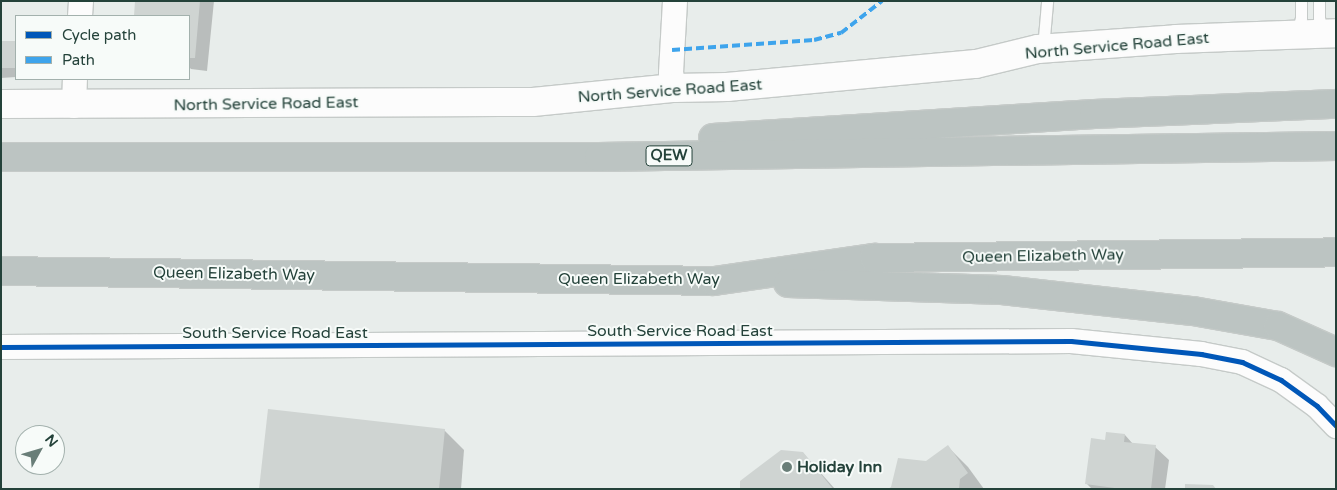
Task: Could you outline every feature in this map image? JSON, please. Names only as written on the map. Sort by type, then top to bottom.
[{"type":"highway","points":[[599,157],[654,142],[1094,114],[1336,104]]},
{"type":"highway","name":"QEW","points":[[1,157],[599,157],[1336,146]]},
{"type":"highway","name":"Queen Elizabeth Way","points":[[1,271],[714,281],[874,258],[1336,252]]},
{"type":"highway","points":[[714,281],[1002,290],[1183,310],[1278,326],[1336,352]]},
{"type":"street","points":[[80,15],[82,1]]},
{"type":"street","points":[[674,88],[671,73],[675,1]]},
{"type":"street","name":"North Service Road East","points":[[1,104],[74,106],[533,102],[674,88],[727,87],[976,64],[1038,49],[1176,39],[1318,33]]},
{"type":"street","points":[[74,106],[75,80]]},
{"type":"street","name":"South Service Road East","points":[[1,347],[1071,341],[1201,354],[1242,362],[1281,380],[1317,406],[1336,426]]},
{"type":"lane","points":[[1038,49],[1044,37],[1047,1]]},
{"type":"lane","points":[[1301,1],[1301,18],[1318,33]]},
{"type":"lane","points":[[1318,33],[1319,1]]},
{"type":"building","points":[[135,1],[200,1],[195,58],[190,58],[190,15],[134,15]]},
{"type":"building","points":[[1,41],[15,41],[15,68],[1,68]]},
{"type":"building","points":[[268,409],[445,429],[439,489],[259,489]]},
{"type":"building","points":[[1106,432],[1125,434],[1124,442],[1156,445],[1151,489],[1122,489],[1085,484],[1091,438],[1105,440]]},
{"type":"building","name":"Holiday Inn","points":[[948,445],[968,473],[960,479],[959,489],[888,489],[891,487],[898,458],[926,461]]},
{"type":"building","name":"Holiday Inn","points":[[781,450],[803,452],[833,489],[740,489],[740,481]]},
{"type":"building","points":[[1185,484],[1213,485],[1216,489],[1185,489]]},
{"type":"marked path","points":[[672,50],[814,40],[841,33],[882,1]]},
{"type":"cycle path","points":[[1,347],[1071,341],[1201,354],[1242,362],[1281,380],[1317,406],[1336,426]]},
{"type":"place","name":"Holiday Inn","points":[[787,467]]}]
